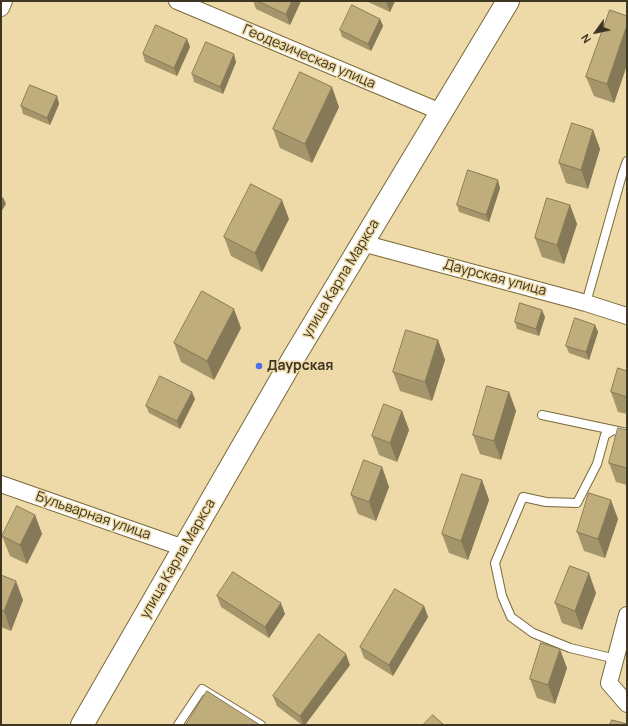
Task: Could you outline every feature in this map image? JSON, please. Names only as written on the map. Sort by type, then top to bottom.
[{"type":"highway","name":"улица Карла Маркса","points":[[82,725],[294,357],[508,1]]},
{"type":"street","points":[[1,8],[4,1]]},
{"type":"street","name":"Геодезическая улица","points":[[177,1],[441,112]]},
{"type":"street","name":"Даурская улица","points":[[362,242],[586,303],[627,316]]},
{"type":"street","name":"Бульварная улица","points":[[1,484],[184,548]]},
{"type":"street","points":[[627,615],[609,683],[627,704]]},
{"type":"lane","points":[[586,303],[627,161]]},
{"type":"lane","points":[[542,416],[627,433]]},
{"type":"lane","points":[[613,430],[606,435],[597,464],[577,503],[546,502],[523,497],[495,563],[502,596],[511,617],[533,633],[564,646],[616,659]]},
{"type":"lane","points":[[178,725],[202,689],[261,725]]},
{"type":"building","points":[[258,1],[292,1],[286,14]]},
{"type":"building","points":[[352,5],[380,19],[368,44],[340,30]]},
{"type":"building","points":[[610,10],[627,16],[627,25],[607,84],[586,77]]},
{"type":"building","points":[[156,25],[187,39],[174,68],[143,54]]},
{"type":"building","points":[[206,42],[234,54],[220,87],[192,74]]},
{"type":"building","points":[[300,72],[332,87],[305,144],[273,129]]},
{"type":"building","points":[[30,85],[57,96],[47,118],[21,106]]},
{"type":"building","points":[[572,123],[593,130],[581,170],[559,163]]},
{"type":"building","points":[[468,170],[498,180],[486,215],[457,205]]},
{"type":"building","points":[[251,184],[282,200],[255,253],[224,237]]},
{"type":"building","points":[[547,198],[570,205],[557,245],[535,238]]},
{"type":"building","points":[[202,291],[234,309],[207,361],[174,343]]},
{"type":"building","points":[[520,303],[542,310],[536,329],[515,322]]},
{"type":"building","points":[[575,318],[595,325],[586,352],[566,346]]},
{"type":"building","points":[[406,330],[438,340],[425,382],[393,372]]},
{"type":"building","points":[[618,368],[627,371],[627,397],[611,392]]},
{"type":"building","points":[[160,376],[192,392],[177,421],[146,406]]},
{"type":"building","points":[[487,386],[509,392],[494,441],[473,435]]},
{"type":"building","points":[[384,404],[402,411],[390,443],[372,436]]},
{"type":"building","points":[[618,428],[627,430],[627,468],[609,463]]},
{"type":"building","points":[[364,460],[382,467],[369,502],[351,495]]},
{"type":"building","points":[[462,474],[482,480],[461,541],[442,534]]},
{"type":"building","points":[[589,493],[611,500],[598,539],[577,532]]},
{"type":"building","points":[[17,506],[35,515],[20,545],[2,536]]},
{"type":"building","points":[[570,566],[589,573],[575,611],[555,603]]},
{"type":"building","points":[[233,572],[281,603],[265,627],[217,596]]},
{"type":"building","points":[[1,575],[16,581],[4,611],[1,610]]},
{"type":"building","points":[[395,589],[424,606],[389,665],[360,647]]},
{"type":"building","points":[[319,634],[346,654],[300,716],[273,696]]},
{"type":"building","points":[[541,643],[560,649],[548,685],[530,679]]},
{"type":"building","points":[[207,691],[260,725],[186,725]]},
{"type":"building","points":[[433,715],[444,725],[423,725]]},
{"type":"building","points":[[612,720],[627,724],[627,725],[610,725]]},
{"type":"place","name":"Даурская","points":[[259,366]]}]
